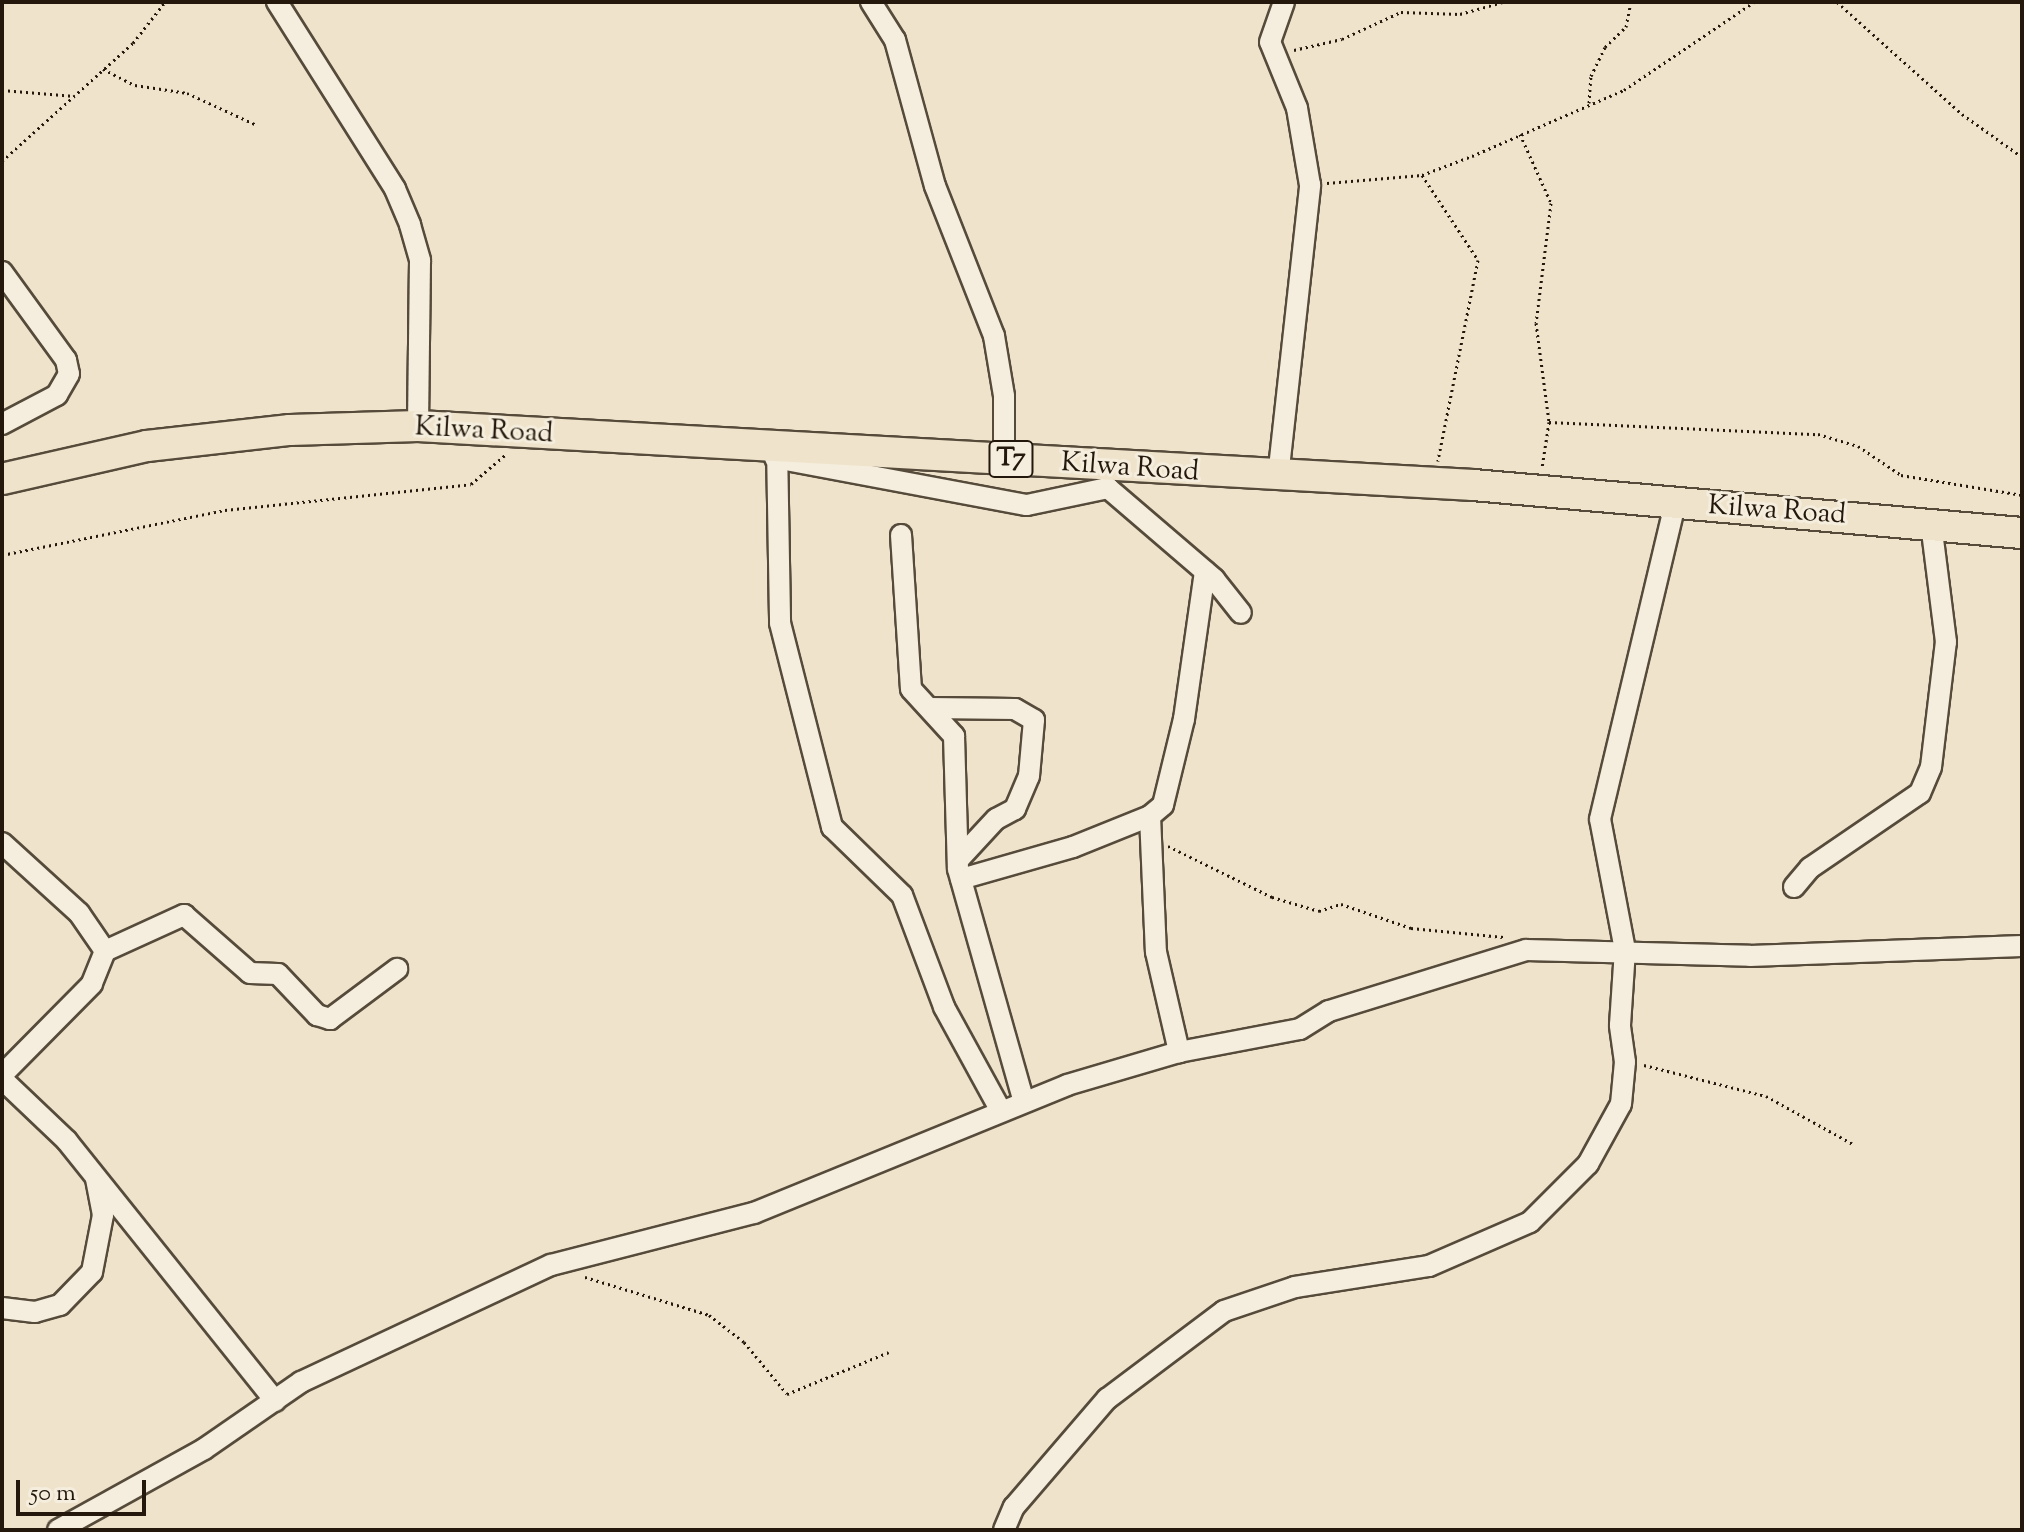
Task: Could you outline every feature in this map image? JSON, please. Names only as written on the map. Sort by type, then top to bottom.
[{"type":"highway","name":"Kilwa Road","points":[[2,479],[147,446],[290,430],[418,426],[776,452],[1004,458],[1539,491],[2022,533]]},
{"type":"street","points":[[277,2],[395,189],[410,225],[420,261],[418,426]]},
{"type":"street","points":[[871,2],[895,40],[935,186],[994,336],[1004,396],[1004,458]]},
{"type":"street","points":[[1278,477],[1310,185],[1305,134],[1271,38],[1284,2]]},
{"type":"street","points":[[2,272],[66,360],[69,374],[57,395],[2,424]]},
{"type":"street","points":[[1001,1111],[944,1007],[902,895],[832,827],[824,779],[784,653],[776,452],[1027,505],[1108,488],[1205,571],[1241,613]]},
{"type":"street","points":[[1004,1530],[1014,1507],[1107,1399],[1224,1311],[1295,1287],[1429,1266],[1530,1222],[1588,1164],[1621,1104],[1625,1062],[1620,1025],[1625,950],[1600,819],[1675,504]]},
{"type":"street","points":[[1794,887],[1810,868],[1920,793],[1931,767],[1946,642],[1931,523]]},
{"type":"street","points":[[901,535],[906,662],[913,696],[929,708],[954,736],[959,870],[1024,1102]]},
{"type":"street","points":[[959,870],[1046,856],[1150,816],[1170,790],[1205,571]]},
{"type":"street","points":[[929,708],[1015,709],[1034,720],[1026,787],[1015,809],[996,819],[959,870]]},
{"type":"street","points":[[1150,816],[1156,952],[1179,1052]]},
{"type":"street","points":[[5,852],[79,913],[105,951]]},
{"type":"street","points":[[275,1401],[96,1177],[2,1077],[92,984],[105,951],[184,915],[250,973],[278,974],[317,1015],[330,1019],[397,969]]},
{"type":"street","points":[[58,1530],[204,1449],[275,1401],[551,1265],[754,1213],[1024,1102],[1179,1052],[1300,1029],[1329,1011],[1401,987],[1551,947],[1750,956],[2022,946]]},
{"type":"street","points":[[2,1308],[35,1312],[60,1305],[92,1272],[103,1215],[96,1177]]},
{"type":"path","points":[[2,161],[133,43],[165,2]]},
{"type":"path","points":[[1275,55],[1342,39],[1401,12],[1460,14],[1503,2]]},
{"type":"path","points":[[1589,103],[1591,76],[1605,47],[1626,27],[1631,2]]},
{"type":"path","points":[[1310,185],[1422,175],[1624,90],[1754,2]]},
{"type":"path","points":[[1837,2],[1962,114],[2022,157]]},
{"type":"path","points":[[103,69],[135,85],[187,93],[257,125]]},
{"type":"path","points":[[2,90],[75,96]]},
{"type":"path","points":[[1520,134],[1551,203],[1536,323],[1549,422],[1539,491]]},
{"type":"path","points":[[1422,175],[1474,249],[1479,271],[1433,484]]},
{"type":"path","points":[[2022,347],[2022,440]]},
{"type":"path","points":[[1549,422],[1818,434],[1858,446],[1901,475],[2022,495]]},
{"type":"path","points":[[2,555],[225,510],[471,484],[497,466],[512,432]]},
{"type":"path","points":[[1152,838],[1272,897],[1319,911],[1341,904],[1411,928],[1551,947]]},
{"type":"path","points":[[1625,1062],[1766,1096],[1853,1144]]},
{"type":"path","points":[[551,1265],[709,1315],[744,1342],[787,1394],[889,1352]]}]
